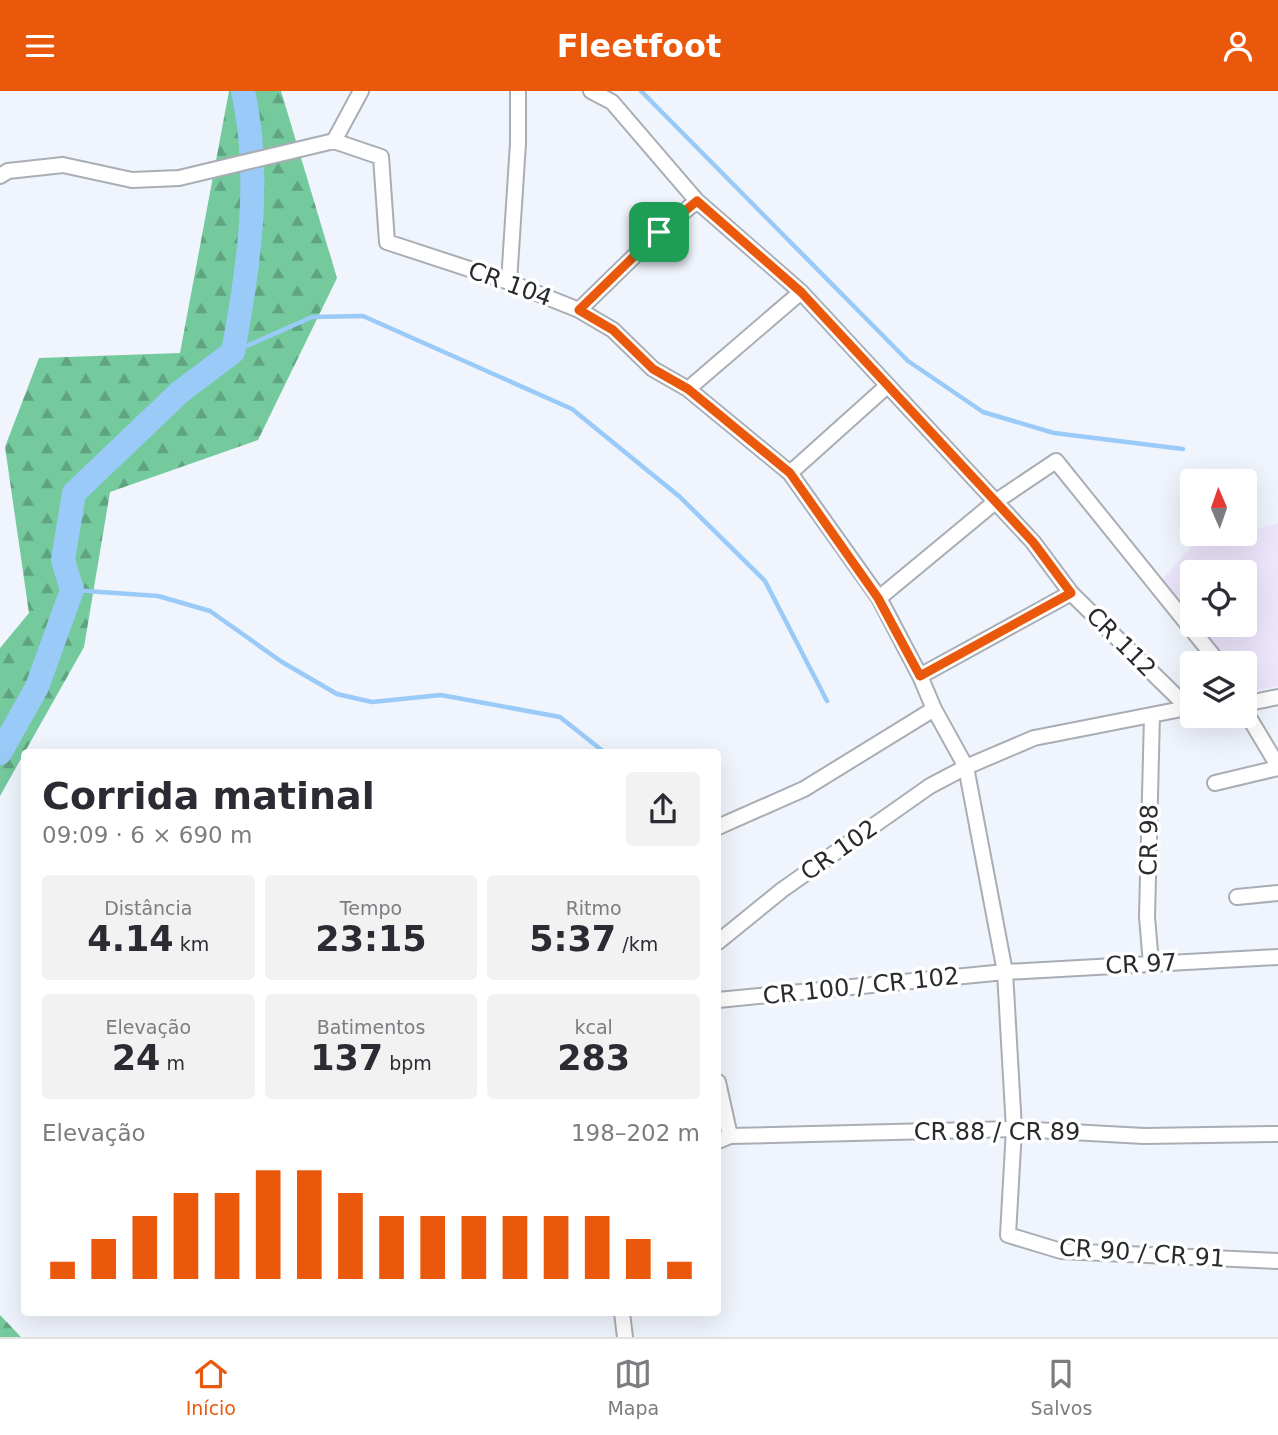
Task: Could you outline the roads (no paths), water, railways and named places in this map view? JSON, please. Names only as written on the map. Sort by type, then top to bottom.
[{"type":"street","points":[[0,176],[8,171],[63,165],[132,180],[179,178],[334,141],[361,91]]},
{"type":"street","points":[[509,282],[518,142],[518,91]]},
{"type":"street","name":"CR 112","points":[[591,91],[612,102],[697,201],[801,292],[1033,542],[1071,593],[1180,699]]},
{"type":"street","name":"CR 104","points":[[334,141],[381,157],[387,242],[509,282],[579,310],[613,330],[653,369],[688,389],[790,473],[878,598],[966,767],[1005,972],[1014,1129],[1008,1235]]},
{"type":"street","points":[[579,310],[659,232],[697,201]]},
{"type":"street","points":[[688,389],[801,292]]},
{"type":"street","points":[[790,473],[887,386]]},
{"type":"street","points":[[878,598],[995,502],[1056,461],[1209,651]]},
{"type":"street","points":[[920,676],[1071,593]]},
{"type":"street","points":[[1257,701],[1278,697]]},
{"type":"street","points":[[721,826],[804,789],[934,709]]},
{"type":"street","name":"CR 102","points":[[721,940],[782,890],[930,786],[966,767],[1034,738],[1180,709]]},
{"type":"street","name":"CR 98","points":[[1152,715],[1147,917],[1152,964]]},
{"type":"street","points":[[1215,783],[1278,767],[1257,725]]},
{"type":"street","points":[[1237,897],[1278,893]]},
{"type":"street","name":"CR 97","points":[[1005,972],[1278,957]]},
{"type":"street","name":"CR 100 / CR 102","points":[[721,1000],[1005,972]]},
{"type":"street","points":[[721,1110],[724,1138]]},
{"type":"street","name":"CR 88 / CR 89","points":[[724,1138],[1014,1129],[1144,1136],[1278,1134]]},
{"type":"street","name":"CR 90 / CR 91","points":[[1008,1235],[1061,1251],[1278,1261]]},
{"type":"street","points":[[622,1316],[625,1337]]},
{"type":"waterway","points":[[0,753],[37,687],[72,590],[63,560],[74,493],[180,392],[233,352],[251,221],[252,156],[243,91]]},
{"type":"waterway","points":[[641,91],[908,361],[983,412],[1054,433],[1183,449]]},
{"type":"waterway","points":[[233,352],[312,317],[363,316],[572,409],[680,497],[765,581],[827,701]]},
{"type":"waterway","points":[[72,590],[158,596],[210,611],[282,662],[337,694],[372,702],[441,695],[560,717],[600,749]]}]
